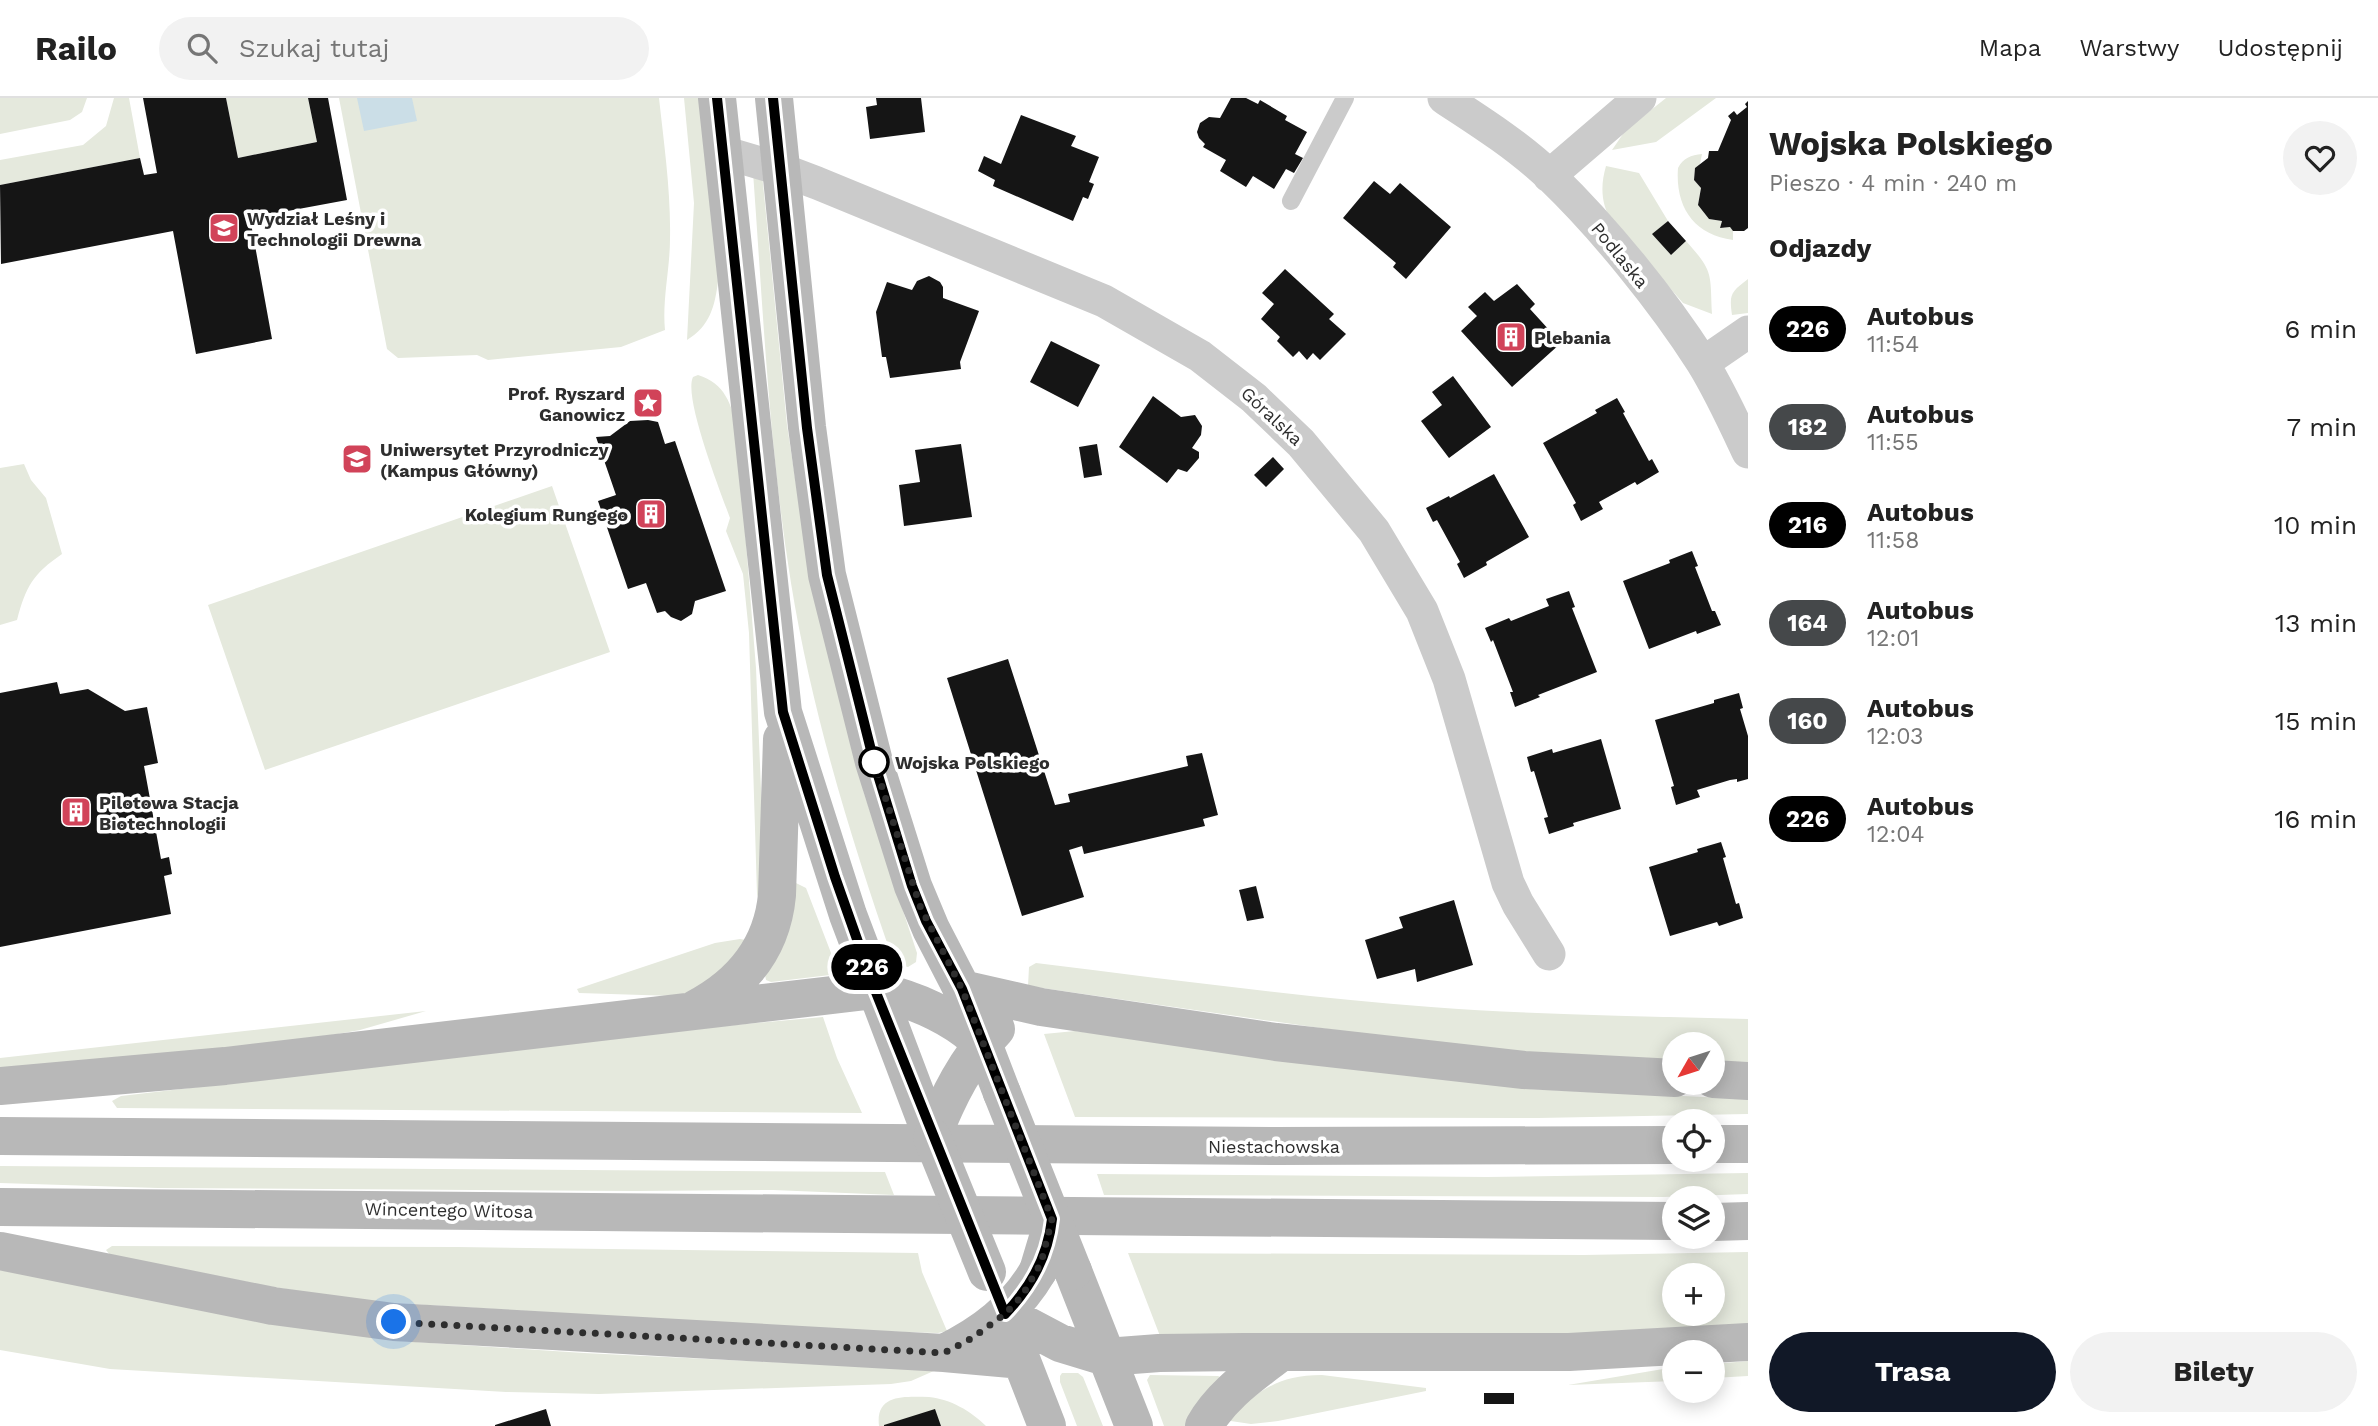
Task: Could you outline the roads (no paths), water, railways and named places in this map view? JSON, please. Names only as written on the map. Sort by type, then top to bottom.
[{"type":"main road","points":[[675,1014],[695,1009],[723,993],[752,963],[768,934],[777,895],[783,712],[717,98]]},
{"type":"main road","points":[[774,98],[807,428],[827,575],[874,762],[912,886],[926,921],[941,990],[982,1044],[1052,1219],[1050,1231],[1056,1271],[1106,1357],[1134,1426]]},
{"type":"main road","points":[[783,712],[829,858],[875,990],[933,1093],[932,1137],[1005,1314],[1041,1360],[1046,1426]]},
{"type":"main road","points":[[0,1087],[214,1067],[875,990],[947,1017],[982,1044]]},
{"type":"main road","points":[[941,990],[1276,1042],[1588,1075],[1662,1078]]},
{"type":"main road","points":[[933,1093],[962,1073],[997,1028],[1012,1018],[1041,1007]]},
{"type":"main road","points":[[1726,1080],[1748,1081]]},
{"type":"main road","name":"Niestachowska","points":[[0,1136],[1474,1147],[1662,1145]]},
{"type":"main road","points":[[1725,1144],[1748,1144]]},
{"type":"main road","name":"Wincentego Witosa","points":[[0,1207],[1662,1221]]},
{"type":"main road","points":[[1725,1222],[1748,1222]]},
{"type":"main road","points":[[0,1251],[253,1302],[394,1322],[1041,1360]]},
{"type":"main road","points":[[944,1353],[972,1338],[1005,1314],[1022,1296],[1056,1271]]},
{"type":"main road","points":[[1005,1314],[1060,1343],[1106,1357],[1160,1353],[1534,1353],[1748,1342]]},
{"type":"main road","points":[[1204,1426],[1231,1392],[1281,1352]]},
{"type":"street","name":"Podlaska","points":[[1444,98],[1549,176],[1585,212],[1631,267],[1703,363],[1748,452]]},
{"type":"street","points":[[1549,176],[1640,98]]},
{"type":"street","name":"Góralska","points":[[723,152],[780,169],[1104,301],[1200,356],[1254,398],[1294,436],[1374,531],[1422,611],[1449,679],[1508,883],[1549,954]]},
{"type":"street","points":[[1703,363],[1748,332]]},
{"type":"lane","points":[[1291,201],[1345,98]]},
{"type":"lane","points":[[875,990],[941,990]]},
{"type":"lane","points":[[1041,1360],[1106,1357]]},
{"type":"place","name":"Wydział Leśny i Technologii Drewna","points":[[224,228]]},
{"type":"place","name":"Plebania","points":[[1511,337]]},
{"type":"place","name":"Prof. Ryszard Ganowicz","points":[[648,403]]},
{"type":"place","name":"Uniwersytet Przyrodniczy (Kampus Główny)","points":[[357,459]]},
{"type":"place","name":"Kolegium Rungego","points":[[651,514]]},
{"type":"place","name":"Wojska Polskiego","points":[[874,762]]},
{"type":"place","name":"Pilotowa Stacja Biotechnologii","points":[[76,812]]}]
